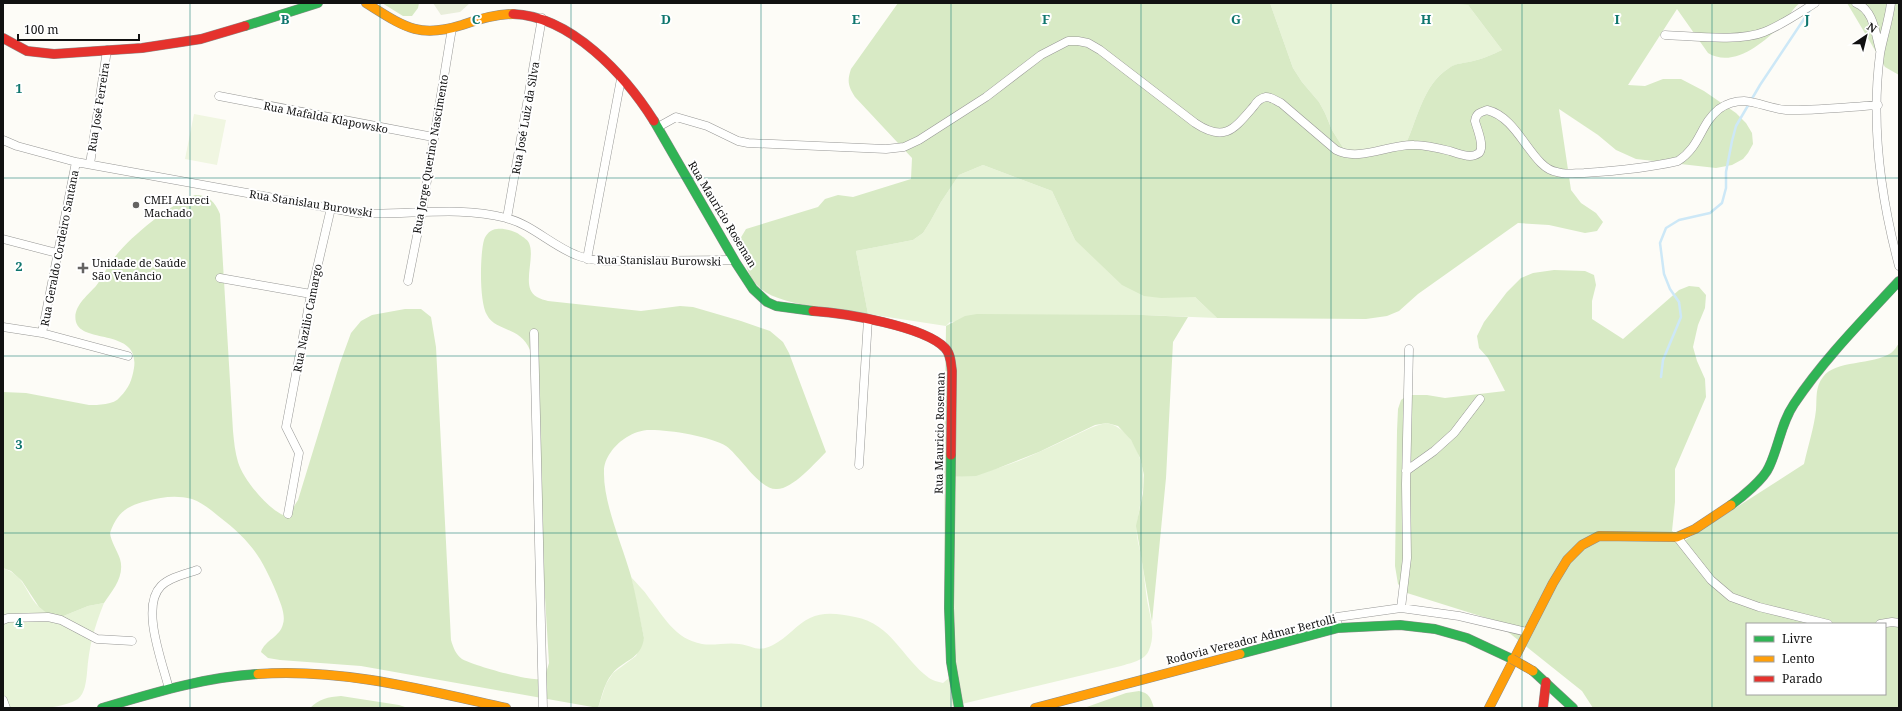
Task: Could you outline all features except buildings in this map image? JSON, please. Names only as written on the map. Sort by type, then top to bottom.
[{"type":"main road","points":[[3,38],[27,51],[54,54],[142,48],[201,39],[318,3]]},
{"type":"main road","name":"Rua Mauricio Roseman","points":[[366,3],[416,30],[434,32],[489,16],[526,14],[542,18],[571,32],[621,78],[640,100],[658,127],[734,260],[759,296],[770,304],[785,308],[843,313],[868,319],[931,338],[946,349],[951,359],[952,379],[949,608],[951,662],[959,708]]},
{"type":"main road","points":[[1489,708],[1527,632],[1560,572],[1568,560],[1582,545],[1599,536],[1623,535],[1677,537],[1695,530],[1745,495],[1769,468],[1782,427],[1793,405],[1833,352],[1899,281]]},
{"type":"main road","name":"Rodovia Vereador Admar Bertolli","points":[[1035,708],[1338,628],[1400,624],[1435,629],[1467,638],[1501,652],[1546,682],[1571,707]]},
{"type":"main road","points":[[102,708],[169,689],[240,675],[265,674],[320,675],[371,680],[506,708]]},
{"type":"main road","points":[[1543,708],[1546,682]]},
{"type":"street","points":[[1665,35],[1748,36],[1763,33],[1815,3]]},
{"type":"street","points":[[1856,3],[1865,8],[1872,20],[1880,53]]},
{"type":"street","points":[[1891,3],[1880,53],[1878,105],[1879,164],[1899,266]]},
{"type":"street","name":"Rua José Luiz da Silva","points":[[507,218],[542,18]]},
{"type":"street","name":"Rua Jorge Querino Nascimento","points":[[408,281],[422,211],[452,28]]},
{"type":"street","points":[[658,127],[676,117],[707,126],[738,141],[748,143],[886,149],[904,146],[919,140],[986,97],[1041,55],[1068,41],[1078,40],[1088,43],[1100,50],[1195,123],[1205,130],[1218,134],[1228,132],[1235,128],[1258,100],[1265,97],[1281,103],[1336,150],[1344,154],[1354,155],[1398,145],[1415,145],[1475,156],[1479,152],[1481,146],[1475,117],[1478,113],[1487,110],[1499,116],[1516,132],[1541,162],[1548,168],[1566,174],[1602,172],[1678,161],[1688,155],[1709,119],[1719,109],[1731,102],[1744,101],[1784,110],[1810,110],[1878,105]]},
{"type":"street","name":"Rua José Ferreira","points":[[90,164],[107,50]]},
{"type":"street","points":[[587,259],[621,78]]},
{"type":"street","name":"Rua Mafalda Klapowsko","points":[[219,96],[433,137]]},
{"type":"street","name":"Rua Stanislau Burowski","points":[[3,140],[17,146],[76,162],[331,208],[381,214],[447,211],[507,218],[526,226],[574,254],[587,259],[605,261],[734,260]]},
{"type":"street","name":"Rua Geraldo Cordeiro Santana","points":[[42,333],[76,162]]},
{"type":"street","name":"Rua Nazilio Camargo","points":[[288,514],[299,453],[286,427],[311,294],[331,208]]},
{"type":"street","points":[[3,239],[57,253]]},
{"type":"street","points":[[220,278],[311,294]]},
{"type":"street","points":[[859,465],[868,319]]},
{"type":"street","points":[[3,327],[42,333],[128,356]]},
{"type":"street","points":[[534,333],[543,708]]},
{"type":"street","points":[[1401,608],[1408,558],[1406,471],[1409,349]]},
{"type":"street","points":[[1406,471],[1434,451],[1454,434],[1480,399]]},
{"type":"street","points":[[1677,537],[1711,580],[1731,597],[1759,607],[1824,623]]},
{"type":"street","points":[[169,689],[154,632],[151,608],[154,594],[161,585],[197,570]]},
{"type":"street","points":[[1338,628],[1337,617],[1401,608],[1459,616],[1527,632]]},
{"type":"street","points":[[3,620],[8,618],[48,617],[61,620],[97,639],[132,641]]},
{"type":"street","points":[[1886,623],[1899,623]]},
{"type":"street","points":[[3,700],[6,708]]},
{"type":"green space","points":[[382,3],[419,3],[418,8],[412,16],[403,16]]},
{"type":"green space","points":[[433,3],[470,3],[460,12],[441,15]]},
{"type":"green space","points":[[898,3],[1270,3],[1293,68],[1302,82],[1319,102],[1332,130],[1347,154],[1404,148],[1426,94],[1440,75],[1455,65],[1480,59],[1502,50],[1468,5],[1437,3],[1800,3],[1777,29],[1759,44],[1749,51],[1728,58],[1718,57],[1708,53],[1677,9],[1628,85],[1645,86],[1663,79],[1681,79],[1704,91],[1736,113],[1746,123],[1752,133],[1753,144],[1743,159],[1732,165],[1716,168],[1636,159],[1616,150],[1598,135],[1559,109],[1571,190],[1581,203],[1596,213],[1603,222],[1597,231],[1585,233],[1549,225],[1518,223],[1418,294],[1399,311],[1387,316],[1366,319],[1217,318],[1195,297],[1161,298],[1144,296],[1122,285],[1075,240],[1052,191],[983,165],[959,175],[923,233],[913,240],[856,251],[868,314],[827,309],[780,299],[759,287],[748,271],[740,239],[746,229],[818,207],[825,199],[838,195],[853,197],[911,179],[912,158],[855,97],[849,83],[851,69]]},
{"type":"green space","points":[[1270,3],[1437,3],[1468,5],[1502,50],[1480,59],[1455,65],[1440,75],[1426,94],[1404,148],[1347,154],[1332,130],[1319,102],[1302,82],[1293,68]]},
{"type":"green space","points":[[1847,3],[1899,3],[1899,75],[1885,67]]},
{"type":"green space","points":[[194,114],[226,120],[217,165],[185,159]]},
{"type":"green space","points":[[983,165],[1052,191],[1075,240],[1184,297],[1195,297],[1217,318],[1143,315],[950,322],[946,326],[868,314],[856,251],[913,240],[923,233],[959,175]]},
{"type":"green space","points":[[195,195],[204,196],[211,200],[220,214],[233,431],[237,458],[241,469],[256,492],[270,506],[283,515],[291,511],[298,500],[340,363],[351,333],[361,321],[372,315],[405,309],[421,309],[431,317],[436,347],[451,640],[458,655],[468,662],[500,672],[533,679],[539,679],[546,673],[549,663],[530,350],[526,342],[520,337],[491,320],[484,309],[481,289],[482,256],[484,240],[487,234],[491,231],[495,229],[509,230],[518,234],[528,242],[531,249],[530,287],[532,293],[541,299],[641,311],[680,306],[693,307],[770,331],[783,342],[789,353],[826,452],[796,481],[782,488],[776,489],[770,488],[756,478],[726,446],[719,442],[699,436],[676,432],[647,430],[629,436],[614,448],[604,466],[607,496],[614,524],[631,576],[644,638],[636,655],[617,669],[609,678],[598,708],[361,666],[268,658],[261,652],[266,644],[279,632],[283,624],[284,617],[280,601],[266,569],[247,541],[229,524],[205,506],[192,499],[169,497],[133,505],[123,511],[116,520],[110,533],[120,559],[120,577],[104,603],[88,606],[61,617],[48,614],[39,607],[22,581],[11,571],[3,568],[3,392],[26,393],[89,405],[101,405],[114,402],[120,397],[128,387],[131,380],[134,368],[133,355],[128,347],[120,342],[88,333],[80,329],[76,322],[76,311],[85,297],[96,286],[121,249],[130,240],[162,214]]},
{"type":"green space","points":[[1554,270],[1585,271],[1594,275],[1596,285],[1592,301],[1592,319],[1623,339],[1679,290],[1689,286],[1699,287],[1706,295],[1705,308],[1698,325],[1693,347],[1705,379],[1706,397],[1675,469],[1675,502],[1672,531],[1684,541],[1804,464],[1815,417],[1818,389],[1820,381],[1823,377],[1836,368],[1845,365],[1883,357],[1892,352],[1899,343],[1899,708],[1593,708],[1582,691],[1493,620],[1407,593],[1398,584],[1395,566],[1397,431],[1398,409],[1401,400],[1408,395],[1427,395],[1445,398],[1505,391],[1488,358],[1479,348],[1477,336],[1484,322],[1507,292],[1521,278],[1533,273]]},
{"type":"green space","points":[[977,314],[1143,315],[1188,317],[1173,342],[1166,478],[1152,622],[1136,526],[1143,493],[1144,475],[1140,458],[1131,440],[1118,426],[1107,423],[1095,425],[1039,452],[976,476],[944,477],[946,326],[965,316]]},
{"type":"green space","points":[[1107,423],[1119,428],[1132,441],[1143,469],[1143,488],[1138,517],[1137,536],[1142,557],[1147,600],[1151,619],[1152,638],[1147,654],[1141,659],[1121,666],[945,708],[598,708],[606,684],[613,673],[636,656],[644,638],[631,577],[645,592],[665,620],[677,632],[693,641],[702,644],[744,645],[759,649],[773,645],[801,624],[815,616],[821,614],[844,615],[868,621],[878,627],[888,634],[911,661],[930,679],[943,683],[950,677],[944,586],[944,477],[975,474],[1006,466],[1036,454],[1090,428]]},
{"type":"green space","points":[[3,568],[11,572],[20,580],[40,608],[61,617],[88,606],[104,603],[92,637],[85,687],[78,699],[70,703],[52,707],[3,708]]},
{"type":"green space","points":[[1139,691],[1149,696],[1154,708],[1084,708],[1126,693]]},
{"type":"green space","points":[[341,696],[399,705],[408,708],[310,708],[317,702],[324,699]]},
{"type":"waterway","points":[[1661,377],[1663,360],[1681,317],[1679,302],[1670,289],[1664,274],[1660,243],[1666,228],[1679,220],[1710,213],[1722,203],[1726,188],[1726,172],[1736,126],[1760,85],[1810,10]]},
{"type":"traffic: fast","points":[[245,26],[318,3]]},
{"type":"traffic: fast","points":[[654,121],[736,263],[753,289],[767,302],[776,306],[813,311]]},
{"type":"traffic: fast","points":[[1731,505],[1752,488],[1766,472],[1786,419],[1806,387],[1844,341],[1899,281]]},
{"type":"traffic: fast","points":[[951,455],[949,608],[951,662],[959,708]]},
{"type":"traffic: fast","points":[[1240,654],[1338,628],[1400,625],[1435,629],[1467,638],[1512,659]]},
{"type":"traffic: fast","points":[[1533,671],[1573,708]]},
{"type":"traffic: fast","points":[[102,708],[160,691],[198,682],[218,678],[258,674]]},
{"type":"traffic: slow","points":[[366,3],[401,24],[411,28],[434,31],[447,29],[488,17],[513,14]]},
{"type":"traffic: slow","points":[[1489,708],[1553,583],[1567,560],[1582,545],[1599,536],[1677,537],[1695,529],[1731,505]]},
{"type":"traffic: slow","points":[[1035,708],[1240,654]]},
{"type":"traffic: slow","points":[[1512,659],[1533,671]]},
{"type":"traffic: slow","points":[[258,674],[321,674],[352,677],[414,688],[506,708]]},
{"type":"traffic: jam","points":[[513,14],[535,17],[555,25],[594,51],[612,67],[628,85],[654,121]]},
{"type":"traffic: jam","points":[[3,38],[27,51],[54,54],[142,48],[201,39],[245,26]]},
{"type":"traffic: jam","points":[[813,311],[863,318],[902,327],[935,340],[947,350],[950,356],[952,371],[951,455]]},
{"type":"traffic: jam","points":[[1543,708],[1546,682]]},
{"type":"place","name":"CMEI Aureci Machado","points":[[136,205]]},
{"type":"place","name":"Unidade de Saúde São Venâncio","points":[[83,268]]}]
